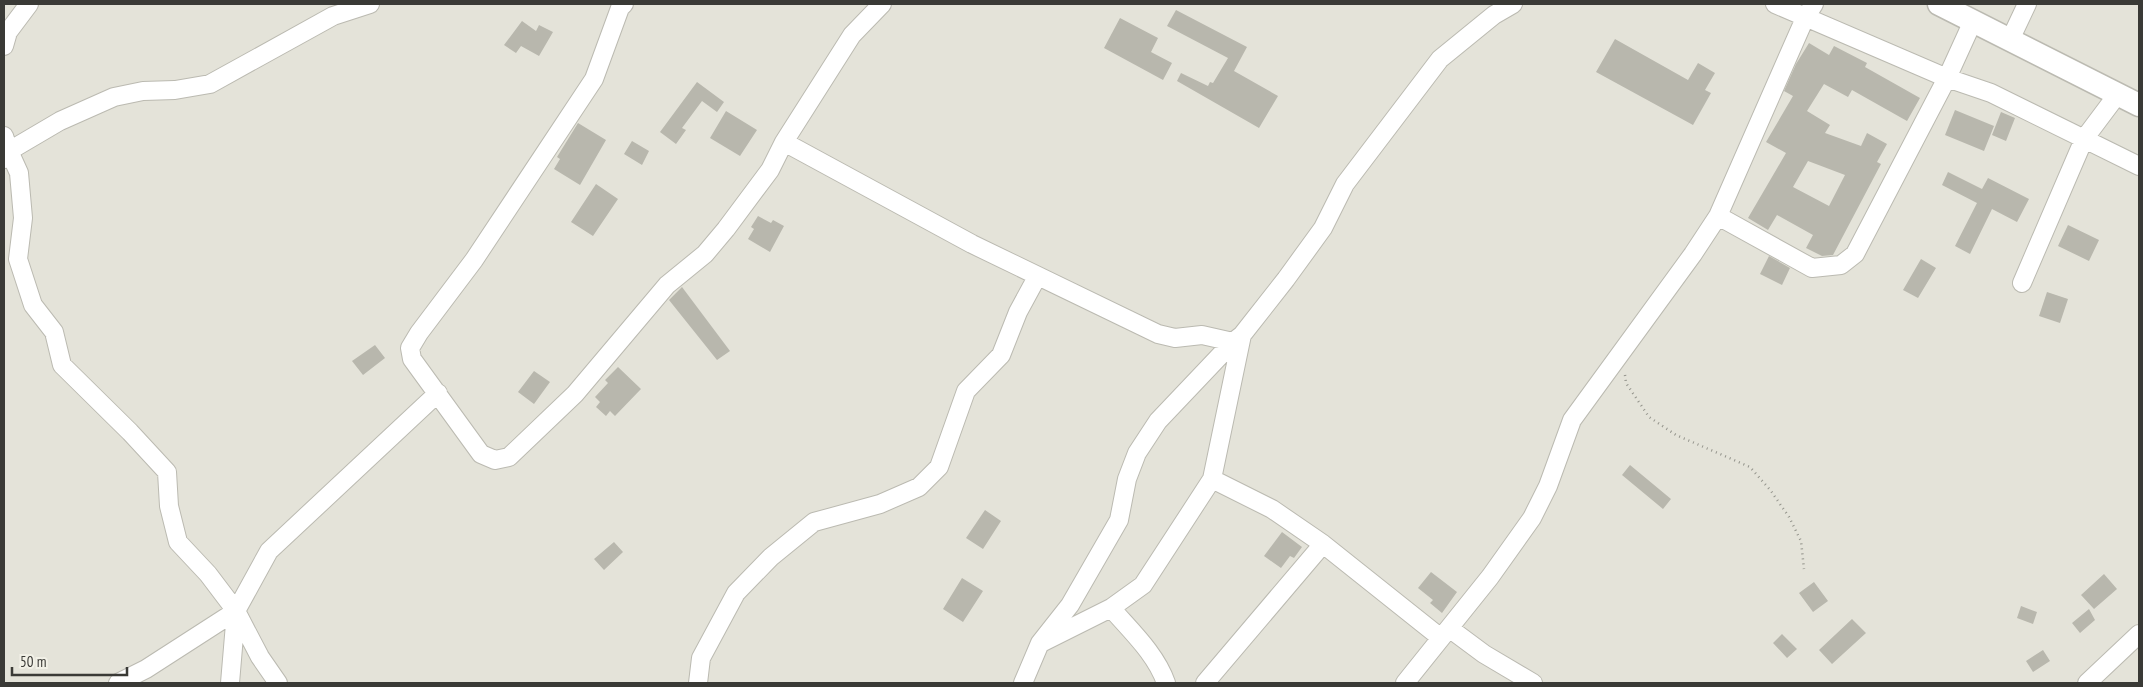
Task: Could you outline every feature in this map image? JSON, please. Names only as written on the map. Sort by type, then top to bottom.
[{"type":"main road","points":[[1952,10],[2139,106]]},
{"type":"street","points":[[4,46],[8,32],[29,4]]},
{"type":"street","points":[[278,683],[260,657],[236,612],[208,574],[178,542],[169,506],[167,472],[130,432],[62,365],[54,332],[33,306],[18,259],[23,218],[19,173],[6,149],[114,97],[143,91],[175,90],[210,84],[333,16],[370,4]]},
{"type":"street","points":[[624,4],[620,8],[594,79],[474,260],[419,332],[410,348],[412,359],[481,454],[496,460],[509,457],[575,394],[666,285],[710,248],[760,184],[784,142],[852,35],[882,4]]},
{"type":"street","points":[[1023,683],[1040,643],[1070,604],[1119,520],[1128,479],[1137,453],[1158,421],[1238,338],[1323,228],[1345,184],[1440,59],[1494,15],[1513,4]]},
{"type":"street","points":[[1775,4],[1810,11],[1947,78],[1991,93],[2139,166]]},
{"type":"street","points":[[2010,40],[2027,4]]},
{"type":"street","points":[[1718,216],[1812,268],[1841,265],[1854,254],[1947,78],[1952,10]]},
{"type":"street","points":[[1405,683],[1490,577],[1532,518],[1548,486],[1572,420],[1693,254],[1718,216],[1810,11]]},
{"type":"street","points":[[2022,283],[2084,139],[2118,95]]},
{"type":"street","points":[[784,142],[850,179],[1037,277],[1158,334],[1175,338],[1202,334],[1238,338]]},
{"type":"street","points":[[698,683],[701,658],[736,593],[771,556],[814,522],[880,504],[919,487],[939,467],[966,391],[1001,355],[1018,312],[1037,277]]},
{"type":"street","points":[[1040,643],[1111,608],[1143,585],[1212,479],[1238,338]]},
{"type":"street","points":[[230,683],[236,612],[270,551],[438,393]]},
{"type":"street","points":[[1212,479],[1272,509],[1445,633],[1533,683]]},
{"type":"street","points":[[1204,683],[1323,544]]},
{"type":"street","points":[[1111,608],[1150,654],[1166,683]]},
{"type":"street","points":[[118,683],[146,669],[236,612]]},
{"type":"street","points":[[2087,683],[2139,634]]},
{"type":"path","points":[[1620,352],[1626,382],[1649,417],[1676,435],[1750,467],[1771,491],[1789,517],[1801,541],[1804,569]]},
{"type":"building","points":[[1176,10],[1247,47],[1234,71],[1278,96],[1259,128],[1177,81],[1181,73],[1208,86],[1210,82],[1213,83],[1228,58],[1167,26]]},
{"type":"building","points":[[1120,18],[1158,38],[1151,52],[1172,63],[1163,80],[1104,48]]},
{"type":"building","points":[[522,21],[536,31],[539,25],[553,32],[539,56],[521,46],[516,53],[504,45]]},
{"type":"building","points":[[1615,39],[1688,80],[1698,63],[1715,73],[1705,90],[1711,93],[1693,125],[1596,72]]},
{"type":"building","points":[[1809,43],[1829,55],[1834,46],[1867,63],[1865,67],[1920,98],[1907,121],[1852,90],[1848,97],[1824,84],[1807,111],[1830,125],[1825,133],[1861,146],[1867,133],[1887,144],[1877,162],[1881,164],[1833,255],[1822,256],[1806,248],[1813,235],[1777,215],[1768,230],[1748,218],[1786,153],[1766,142],[1793,96],[1784,91],[1796,64]],"holes":[[[1808,161],[1845,175],[1829,206],[1793,187]]]},
{"type":"building","points":[[697,82],[724,102],[717,112],[702,101],[682,128],[686,130],[676,144],[660,132]]},
{"type":"building","points":[[1955,110],[1994,126],[1984,151],[1945,135]]},
{"type":"building","points":[[726,111],[757,130],[740,156],[710,138]]},
{"type":"building","points":[[2001,112],[2015,118],[2006,141],[1992,135]]},
{"type":"building","points":[[578,123],[606,140],[580,185],[554,169],[560,159],[557,157]]},
{"type":"building","points":[[632,141],[649,151],[642,165],[624,154]]},
{"type":"building","points":[[1948,172],[1982,189],[1988,178],[2029,199],[2017,222],[1992,209],[1970,254],[1955,246],[1977,203],[1942,185]]},
{"type":"building","points":[[596,184],[618,199],[593,236],[571,222]]},
{"type":"building","points":[[758,216],[771,223],[773,220],[784,226],[770,252],[748,239],[754,229],[751,227]]},
{"type":"building","points":[[2068,225],[2099,240],[2089,261],[2058,246]]},
{"type":"building","points":[[1769,256],[1790,268],[1782,285],[1760,274]]},
{"type":"building","points":[[1921,259],[1936,268],[1918,298],[1903,290]]},
{"type":"building","points":[[682,287],[730,351],[717,360],[669,300]]},
{"type":"building","points":[[2047,292],[2068,299],[2060,323],[2039,316]]},
{"type":"building","points":[[375,345],[385,358],[363,375],[352,361]]},
{"type":"building","points":[[618,367],[641,389],[615,416],[610,411],[606,416],[596,407],[600,402],[595,397],[608,383],[605,380]]},
{"type":"building","points":[[534,371],[550,382],[534,404],[518,392]]},
{"type":"building","points":[[1630,465],[1671,499],[1663,509],[1622,475]]},
{"type":"building","points":[[985,510],[1001,521],[983,549],[966,538]]},
{"type":"building","points":[[1282,532],[1302,547],[1294,558],[1290,556],[1281,568],[1264,556]]},
{"type":"building","points":[[614,542],[623,552],[604,570],[594,559]]},
{"type":"building","points":[[1431,572],[1457,592],[1442,613],[1430,603],[1433,600],[1418,588]]},
{"type":"building","points":[[2104,574],[2117,589],[2094,609],[2081,595]]},
{"type":"building","points":[[962,578],[983,591],[963,622],[943,609]]},
{"type":"building","points":[[1814,582],[1828,601],[1813,612],[1799,593]]},
{"type":"building","points":[[2021,606],[2037,612],[2033,624],[2017,618]]},
{"type":"building","points":[[2089,609],[2095,620],[2080,633],[2072,623]]},
{"type":"building","points":[[1852,619],[1866,633],[1832,664],[1819,650]]},
{"type":"building","points":[[1782,634],[1797,649],[1787,658],[1773,643]]},
{"type":"building","points":[[2043,650],[2050,661],[2033,672],[2026,661]]}]
